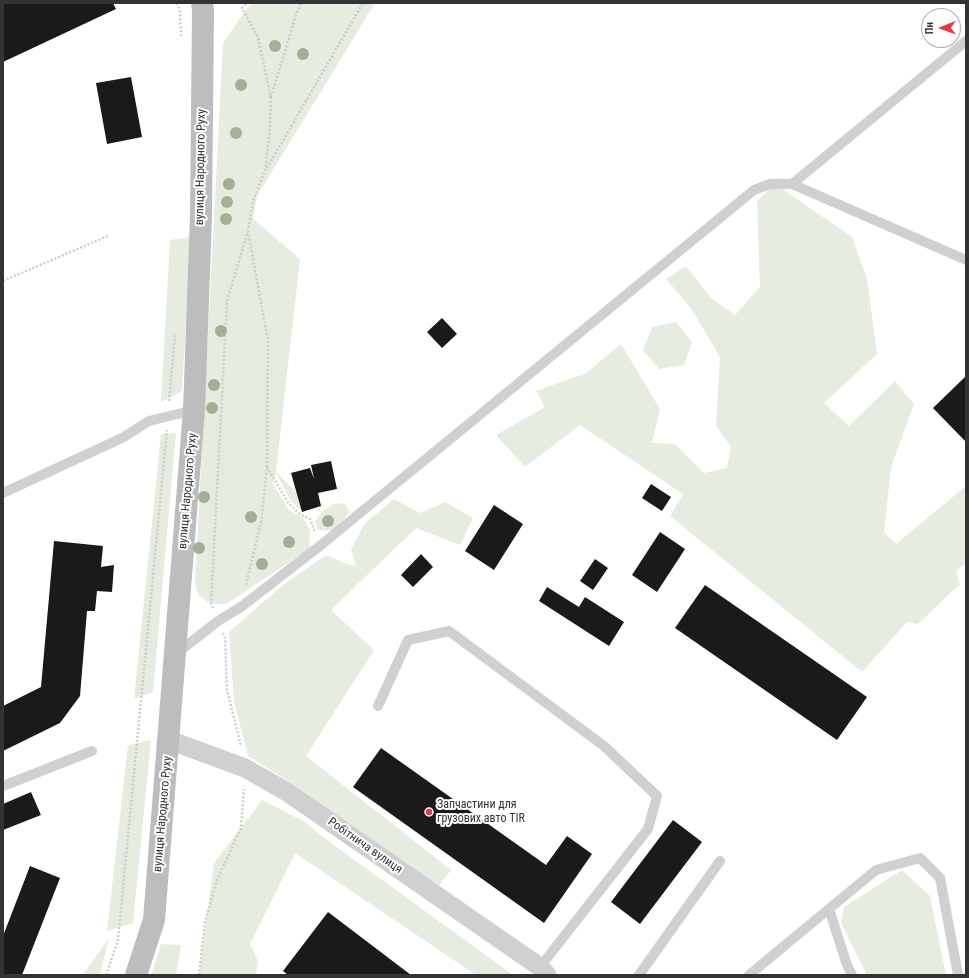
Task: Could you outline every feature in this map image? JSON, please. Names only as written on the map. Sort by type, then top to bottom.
[{"type":"street","name":"вулиця Народного Руху","points":[[136,975],[154,920],[194,410],[201,216],[204,4]]},
{"type":"street","name":"Робітнича вулиця","points":[[169,740],[245,768],[287,792],[544,971]]},
{"type":"lane","points":[[792,184],[966,41]]},
{"type":"lane","points":[[175,655],[218,621],[241,607],[321,545],[754,190],[770,184],[792,184],[966,260]]},
{"type":"lane","points":[[3,493],[122,438],[149,421],[194,410]]},
{"type":"lane","points":[[378,706],[408,640],[449,631],[604,746],[657,796],[648,829],[544,971]]},
{"type":"lane","points":[[3,786],[92,751]]},
{"type":"lane","points":[[750,975],[876,870],[920,858],[940,878],[958,975]]},
{"type":"lane","points":[[639,975],[720,861]]},
{"type":"lane","points":[[829,909],[847,965],[852,975]]},
{"type":"path","points":[[177,3],[180,10],[181,40]]},
{"type":"path","points":[[247,3],[242,8],[258,37],[271,98],[266,170]]},
{"type":"path","points":[[271,98],[301,3]]},
{"type":"path","points":[[199,975],[205,922],[217,880],[241,828],[245,768],[243,753],[227,690],[225,637],[211,604],[227,300],[248,231],[253,200],[266,170],[363,3]]},
{"type":"path","points":[[241,607],[261,522],[267,467],[268,341],[248,231]]},
{"type":"path","points":[[3,281],[108,236]]},
{"type":"path","points":[[106,975],[118,940],[175,329]]},
{"type":"path","points":[[267,467],[289,504],[300,514],[310,519],[321,545]]},
{"type":"shaded area","points":[[252,3],[375,3],[257,196],[253,219],[300,259],[276,472],[297,493],[302,512],[291,501],[276,473],[273,483],[288,509],[303,518],[310,530],[309,549],[226,604],[211,604],[199,596],[195,584],[223,43]]},
{"type":"shaded area","points":[[775,184],[852,237],[867,279],[877,354],[824,403],[849,426],[895,381],[914,404],[891,467],[884,533],[896,544],[966,486],[966,563],[956,571],[960,584],[918,624],[907,622],[862,672],[670,516],[683,494],[580,425],[525,467],[496,435],[545,407],[536,391],[586,373],[621,344],[660,409],[652,443],[675,444],[704,473],[727,468],[731,447],[716,426],[720,357],[691,308],[666,279],[686,266],[711,298],[735,315],[760,287],[757,201]]},
{"type":"shaded area","points":[[191,237],[182,391],[161,402],[170,240]]},
{"type":"shaded area","points":[[676,322],[692,342],[684,365],[659,369],[643,350],[652,327]]},
{"type":"shaded area","points":[[176,433],[153,692],[134,699],[161,434]]},
{"type":"shaded area","points":[[394,499],[420,513],[445,502],[473,518],[460,545],[416,528],[331,610],[374,650],[306,756],[451,870],[438,887],[294,785],[248,756],[234,701],[229,632],[283,585],[326,555],[349,565],[356,566],[351,549],[365,523]]},
{"type":"shaded area","points":[[344,503],[350,512],[332,531],[318,530],[315,521],[322,512],[333,504]]},
{"type":"shaded area","points":[[151,740],[133,923],[107,931],[128,745]]},
{"type":"shaded area","points":[[262,800],[305,822],[323,837],[513,975],[476,975],[295,853],[250,944],[258,961],[256,975],[199,975],[214,863]]},
{"type":"shaded area","points":[[902,870],[930,896],[946,975],[867,975],[841,923],[844,907]]},
{"type":"shaded area","points":[[109,938],[100,975],[83,975]]},
{"type":"shaded area","points":[[161,944],[181,945],[176,975],[151,975]]},
{"type":"building","points":[[3,3],[113,3],[116,9],[3,62]]},
{"type":"building","points":[[131,77],[142,137],[107,144],[96,83]]},
{"type":"building","points":[[442,318],[457,334],[442,348],[427,332]]},
{"type":"building","points":[[966,376],[966,442],[933,408]]},
{"type":"building","points":[[331,461],[337,489],[318,493],[321,506],[302,512],[291,473],[310,468],[314,479],[311,465]]},
{"type":"building","points":[[651,484],[671,497],[662,511],[642,498]]},
{"type":"building","points":[[494,505],[523,524],[494,570],[465,551]]},
{"type":"building","points":[[660,532],[685,549],[657,592],[632,575]]},
{"type":"building","points":[[54,541],[103,546],[101,567],[114,565],[112,592],[97,591],[95,611],[87,611],[80,696],[60,723],[3,751],[3,706],[41,687]]},
{"type":"building","points":[[421,554],[433,567],[413,587],[401,575]]},
{"type":"building","points":[[595,559],[608,568],[593,590],[580,581]]},
{"type":"building","points":[[705,585],[867,697],[837,740],[675,628]]},
{"type":"building","points":[[547,587],[579,607],[585,597],[624,622],[609,646],[539,601]]},
{"type":"building","name":"Запчастини для грузових авто TIR","points":[[381,748],[546,865],[567,836],[592,854],[544,923],[353,787]]},
{"type":"building","points":[[31,792],[41,815],[3,830],[3,804]]},
{"type":"building","points":[[673,820],[702,842],[640,924],[611,902]]},
{"type":"building","points":[[30,866],[60,878],[22,975],[3,975],[3,936]]},
{"type":"building","points":[[328,912],[411,975],[288,975],[283,971]]},
{"type":"place","name":"Запчастини для грузових авто TIR","points":[[429,812]]}]
